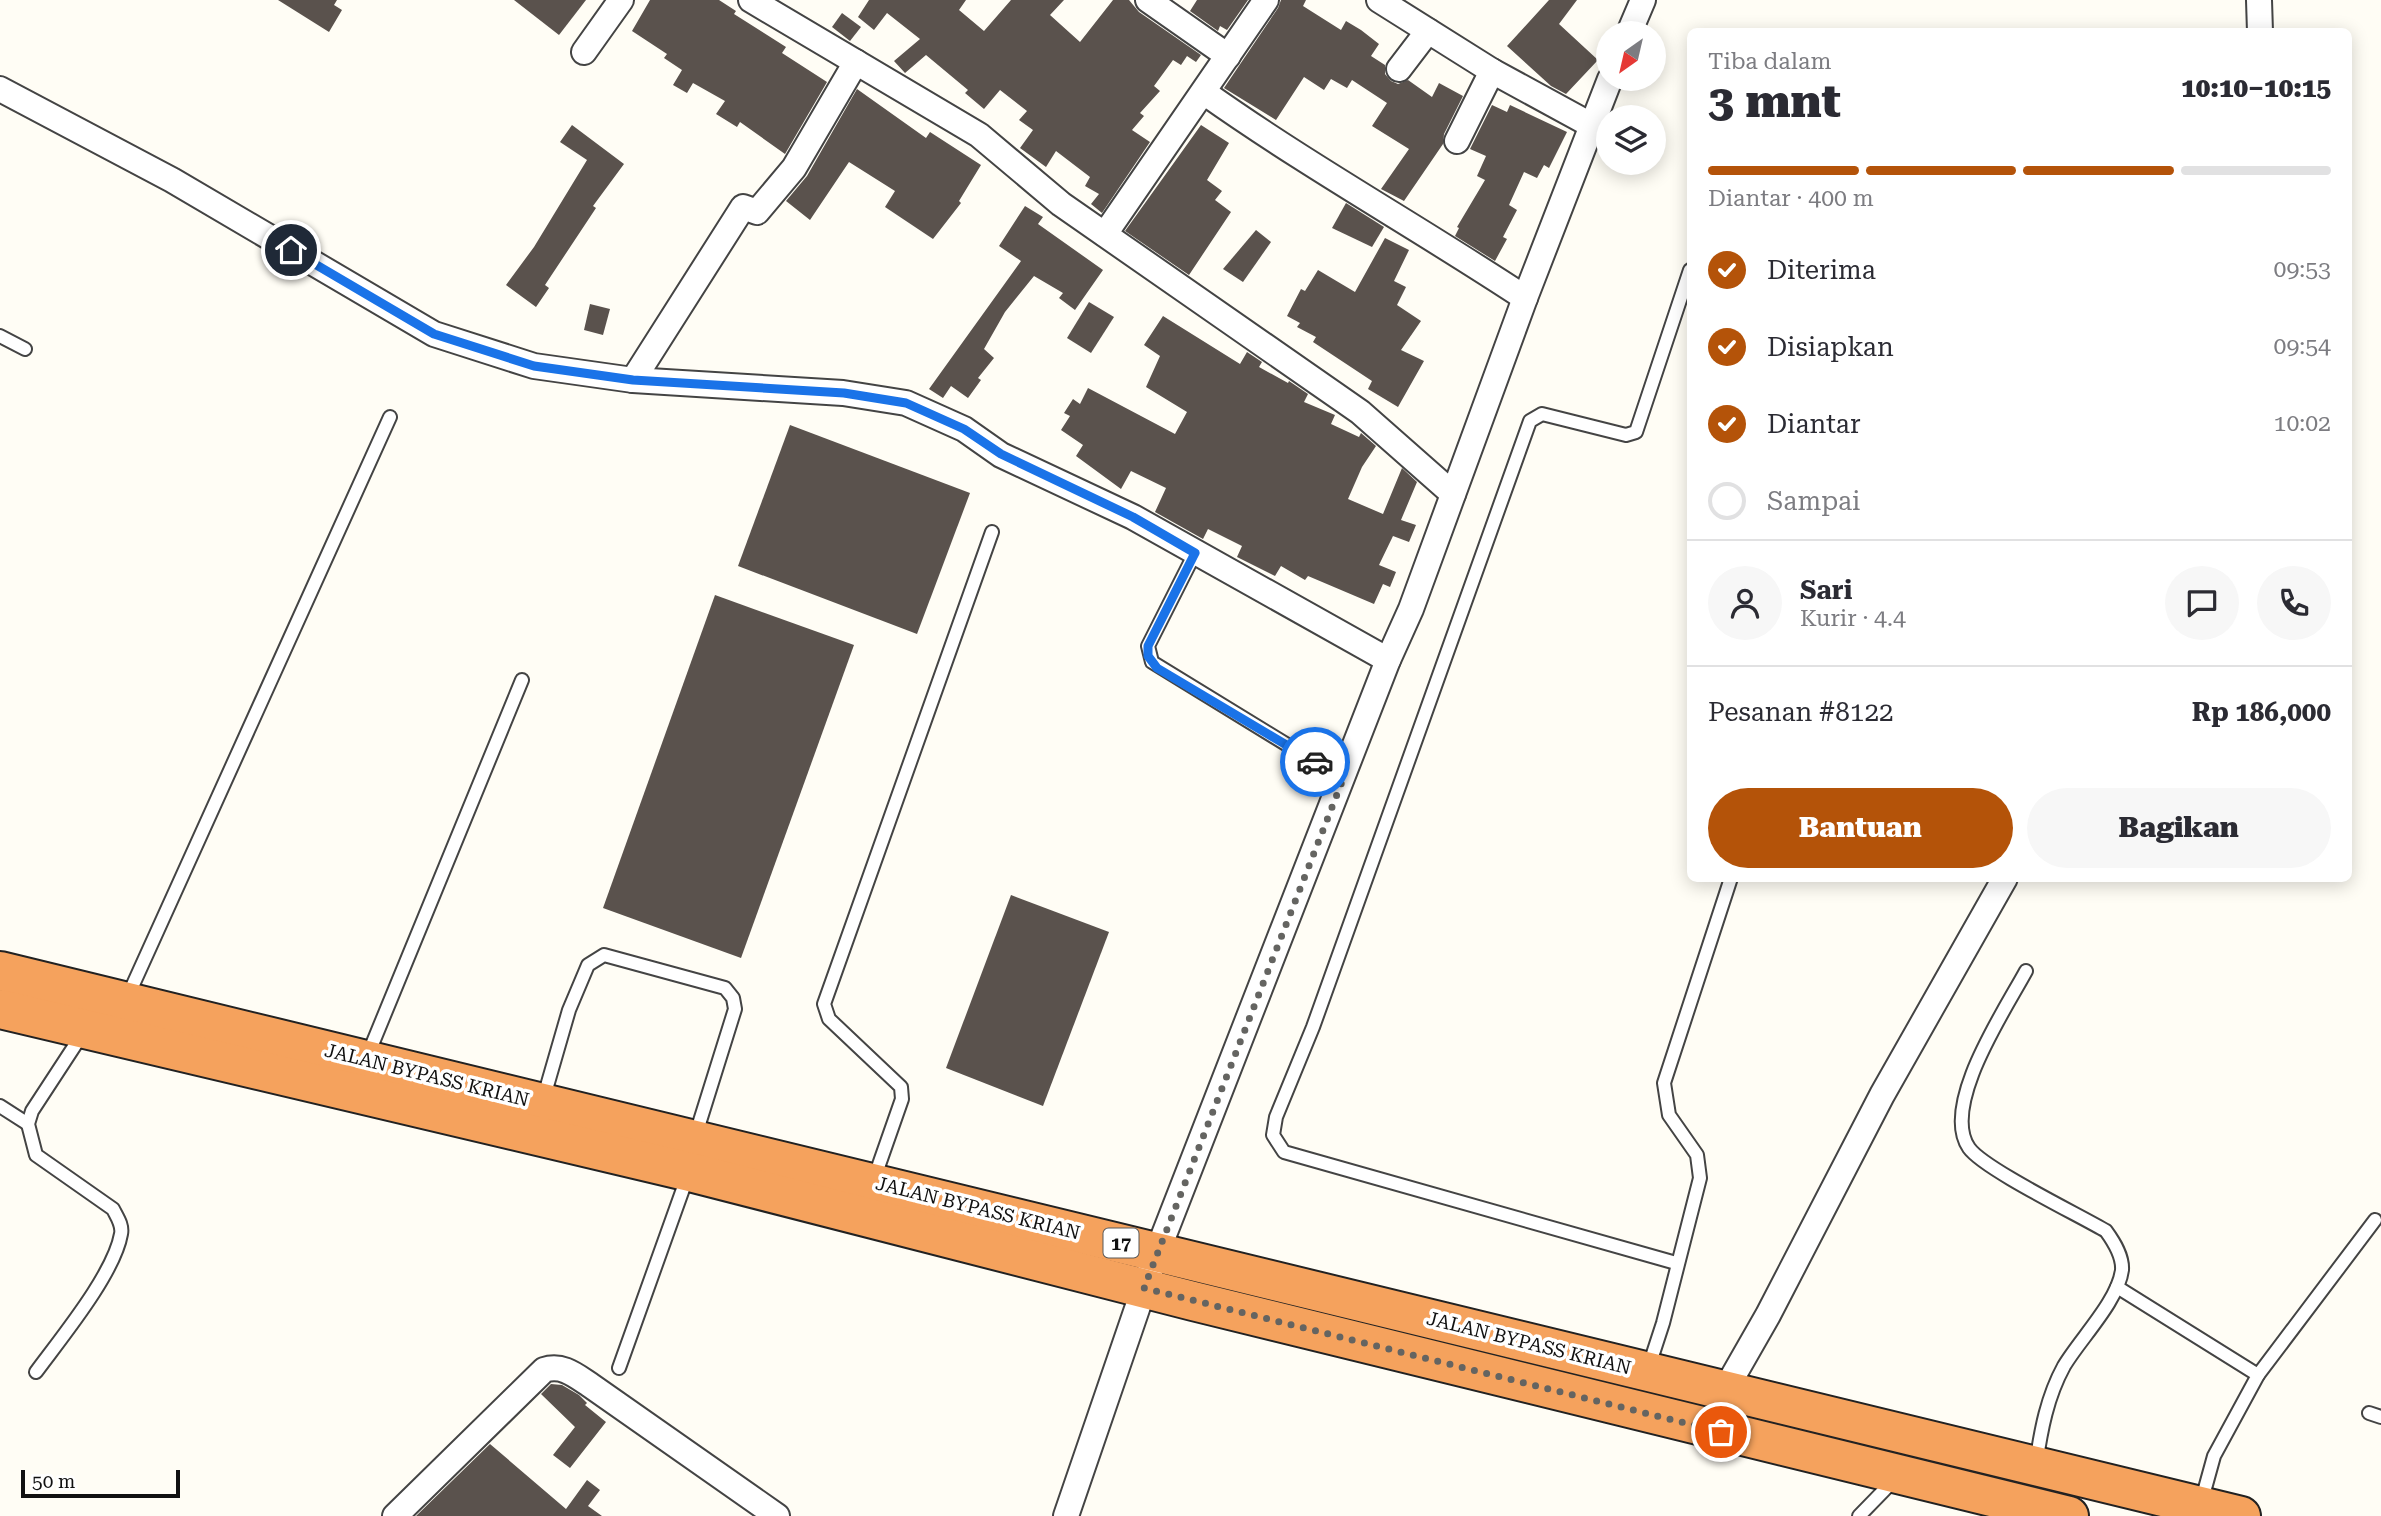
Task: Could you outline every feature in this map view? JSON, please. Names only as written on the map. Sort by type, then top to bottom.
[{"type":"highway","name":"JALAN BYPASS KRIAN","points":[[0,971],[542,1103],[692,1155],[1144,1288],[2069,1516]]},
{"type":"highway","name":"JALAN BYPASS KRIAN","points":[[0,1009],[85,1030],[692,1155],[873,1183],[2242,1516]]},
{"type":"street","points":[[584,52],[621,0]]},
{"type":"street","points":[[751,0],[979,135],[1061,204],[1360,412],[1453,494]]},
{"type":"street","points":[[1148,0],[1228,56]]},
{"type":"street","points":[[1105,234],[1205,93],[1266,0]]},
{"type":"street","points":[[1379,0],[1492,71],[1591,125]]},
{"type":"street","points":[[1634,21],[1643,0]]},
{"type":"street","points":[[2259,0],[2260,28]]},
{"type":"street","points":[[1399,69],[1428,30]]},
{"type":"street","points":[[633,380],[743,207],[757,212],[794,167],[856,62]]},
{"type":"street","points":[[1457,141],[1492,71]]},
{"type":"street","points":[[0,89],[172,180],[434,334],[534,366],[633,380],[844,393],[906,403],[964,429],[1001,454],[1133,517],[1388,660]]},
{"type":"street","points":[[1066,1516],[1157,1252],[1388,660],[1411,609],[1525,298],[1605,91]]},
{"type":"street","points":[[1205,93],[1266,137],[1416,226],[1525,298]]},
{"type":"street","points":[[1724,1392],[1768,1315],[1882,1095],[2003,882]]},
{"type":"street","points":[[395,1516],[544,1370],[552,1367],[566,1370],[590,1385],[777,1516]]},
{"type":"lane","points":[[1676,1263],[1284,1152],[1273,1135],[1276,1117],[1313,1027],[1530,421],[1542,414],[1626,435],[1636,432],[1687,279]]},
{"type":"lane","points":[[0,336],[25,349]]},
{"type":"lane","points":[[125,1002],[390,417]]},
{"type":"lane","points":[[873,1183],[902,1093],[901,1087],[829,1019],[824,1004],[992,532]]},
{"type":"lane","points":[[1195,553],[1148,646],[1148,656],[1157,668],[1343,779]]},
{"type":"lane","points":[[365,1061],[522,680]]},
{"type":"lane","points":[[1647,1372],[1663,1323],[1676,1263],[1700,1178],[1697,1155],[1669,1115],[1664,1083],[1730,882]]},
{"type":"lane","points":[[542,1103],[569,1010],[588,965],[604,955],[725,988],[733,998],[735,1009],[692,1155],[619,1368]]},
{"type":"lane","points":[[2026,971],[1991,1036],[1964,1097],[1962,1132],[1968,1147],[1978,1157],[2106,1231],[2117,1248],[2122,1268],[2117,1287],[2063,1368],[2043,1416],[2035,1467]]},
{"type":"lane","points":[[36,1373],[98,1287],[121,1234],[120,1223],[113,1209],[36,1155],[28,1124],[32,1111],[85,1030]]},
{"type":"lane","points":[[0,1107],[28,1124]]},
{"type":"lane","points":[[2200,1506],[2214,1456],[2259,1376],[2375,1220]]},
{"type":"lane","points":[[2117,1287],[2259,1376]]},
{"type":"lane","points":[[1859,1516],[1898,1475]]},
{"type":"building","points":[[278,0],[337,0],[334,5],[342,10],[329,32]]},
{"type":"building","points":[[514,0],[586,0],[559,35]]},
{"type":"building","points":[[650,0],[719,0],[736,11],[734,14],[786,47],[782,53],[827,82],[785,154],[740,122],[737,127],[716,114],[725,101],[693,83],[687,93],[673,85],[682,70],[664,58],[667,54],[632,31]]},
{"type":"building","points":[[869,0],[966,0],[959,10],[984,31],[1011,0],[1064,0],[1050,15],[1080,42],[1113,0],[1129,0],[1139,12],[1201,55],[1196,62],[1187,56],[1181,65],[1173,60],[1154,86],[1160,91],[1140,113],[1144,116],[1132,130],[1150,142],[1102,213],[1091,204],[1099,194],[1085,186],[1090,177],[1056,151],[1046,167],[1020,148],[1033,130],[1019,120],[1027,111],[1000,90],[984,109],[965,93],[968,90],[926,55],[905,73],[894,61],[920,39],[887,13],[874,30],[858,17]]},
{"type":"building","points":[[1197,0],[1248,0],[1227,30],[1220,26],[1218,31],[1190,11]]},
{"type":"building","points":[[1281,0],[1306,0],[1303,6],[1341,30],[1346,21],[1361,30],[1379,44],[1371,56],[1385,65],[1385,74],[1391,81],[1398,84],[1408,80],[1432,97],[1439,83],[1463,96],[1444,134],[1443,144],[1404,201],[1381,189],[1409,149],[1372,126],[1387,103],[1352,80],[1347,88],[1331,79],[1324,90],[1304,77],[1276,120],[1224,88]]},
{"type":"building","points":[[1549,0],[1577,0],[1559,24],[1596,58],[1596,62],[1566,94],[1551,86],[1507,46]]},
{"type":"building","points":[[842,13],[861,27],[850,41],[832,27]]},
{"type":"building","points":[[857,89],[926,138],[930,132],[981,165],[959,201],[961,203],[933,239],[885,207],[895,191],[849,162],[810,220],[786,201],[807,176]]},
{"type":"building","points":[[1492,105],[1507,112],[1510,105],[1567,132],[1549,168],[1544,165],[1537,178],[1524,172],[1509,205],[1517,210],[1503,237],[1507,239],[1495,261],[1455,236],[1459,228],[1457,227],[1485,180],[1477,176],[1486,156],[1470,149]]},
{"type":"building","points":[[572,125],[624,164],[593,206],[596,208],[545,285],[549,288],[536,307],[506,285],[534,247],[587,160],[560,142]]},
{"type":"building","points":[[1201,125],[1229,143],[1207,180],[1222,191],[1215,200],[1231,212],[1189,275],[1125,231]]},
{"type":"building","points":[[1346,203],[1384,227],[1372,247],[1332,228]]},
{"type":"building","points":[[1025,206],[1043,217],[1038,224],[1103,270],[1075,310],[1059,298],[1063,293],[1034,276],[1005,312],[984,349],[994,358],[978,378],[981,380],[968,398],[951,386],[943,398],[929,389],[1021,261],[999,246]]},
{"type":"building","points":[[1256,230],[1271,242],[1243,282],[1223,269]]},
{"type":"building","points":[[1385,238],[1409,250],[1394,281],[1406,287],[1397,305],[1421,321],[1401,350],[1424,361],[1398,407],[1368,389],[1372,381],[1313,342],[1316,337],[1297,327],[1300,323],[1287,316],[1301,289],[1305,291],[1318,270],[1355,292]]},
{"type":"building","points":[[1089,302],[1114,317],[1091,353],[1067,338]]},
{"type":"building","points":[[590,304],[610,309],[603,335],[584,330]]},
{"type":"building","points":[[1163,316],[1240,364],[1247,352],[1262,362],[1259,367],[1288,383],[1289,381],[1308,394],[1304,402],[1335,415],[1331,424],[1359,437],[1361,433],[1376,446],[1362,467],[1348,499],[1383,514],[1402,468],[1417,482],[1401,520],[1416,525],[1409,542],[1393,536],[1379,565],[1396,572],[1390,587],[1383,584],[1374,604],[1308,576],[1305,580],[1281,566],[1275,576],[1237,557],[1242,546],[1208,529],[1203,539],[1155,512],[1166,488],[1131,471],[1121,489],[1076,456],[1083,445],[1061,430],[1070,416],[1064,413],[1073,399],[1080,404],[1088,388],[1175,434],[1187,412],[1146,387],[1160,356],[1144,345]]},
{"type":"building","points":[[790,425],[970,493],[917,634],[738,566]]},
{"type":"building","points":[[715,595],[854,645],[741,958],[603,908]]},
{"type":"building","points":[[1011,895],[1109,932],[1043,1106],[946,1068]]},
{"type":"building","points":[[551,1384],[562,1385],[579,1395],[587,1403],[585,1405],[606,1422],[570,1468],[553,1455],[575,1427],[541,1394]]},
{"type":"building","points":[[490,1444],[566,1509],[587,1480],[600,1490],[588,1506],[602,1516],[416,1516]]},
{"type":"way so far","points":[[1315,762],[1343,779],[1144,1288],[1721,1432]]},
{"type":"route","points":[[291,250],[434,334],[534,366],[633,380],[844,393],[906,403],[964,429],[1001,454],[1133,517],[1195,553],[1148,646],[1148,656],[1157,668],[1315,762]]}]
